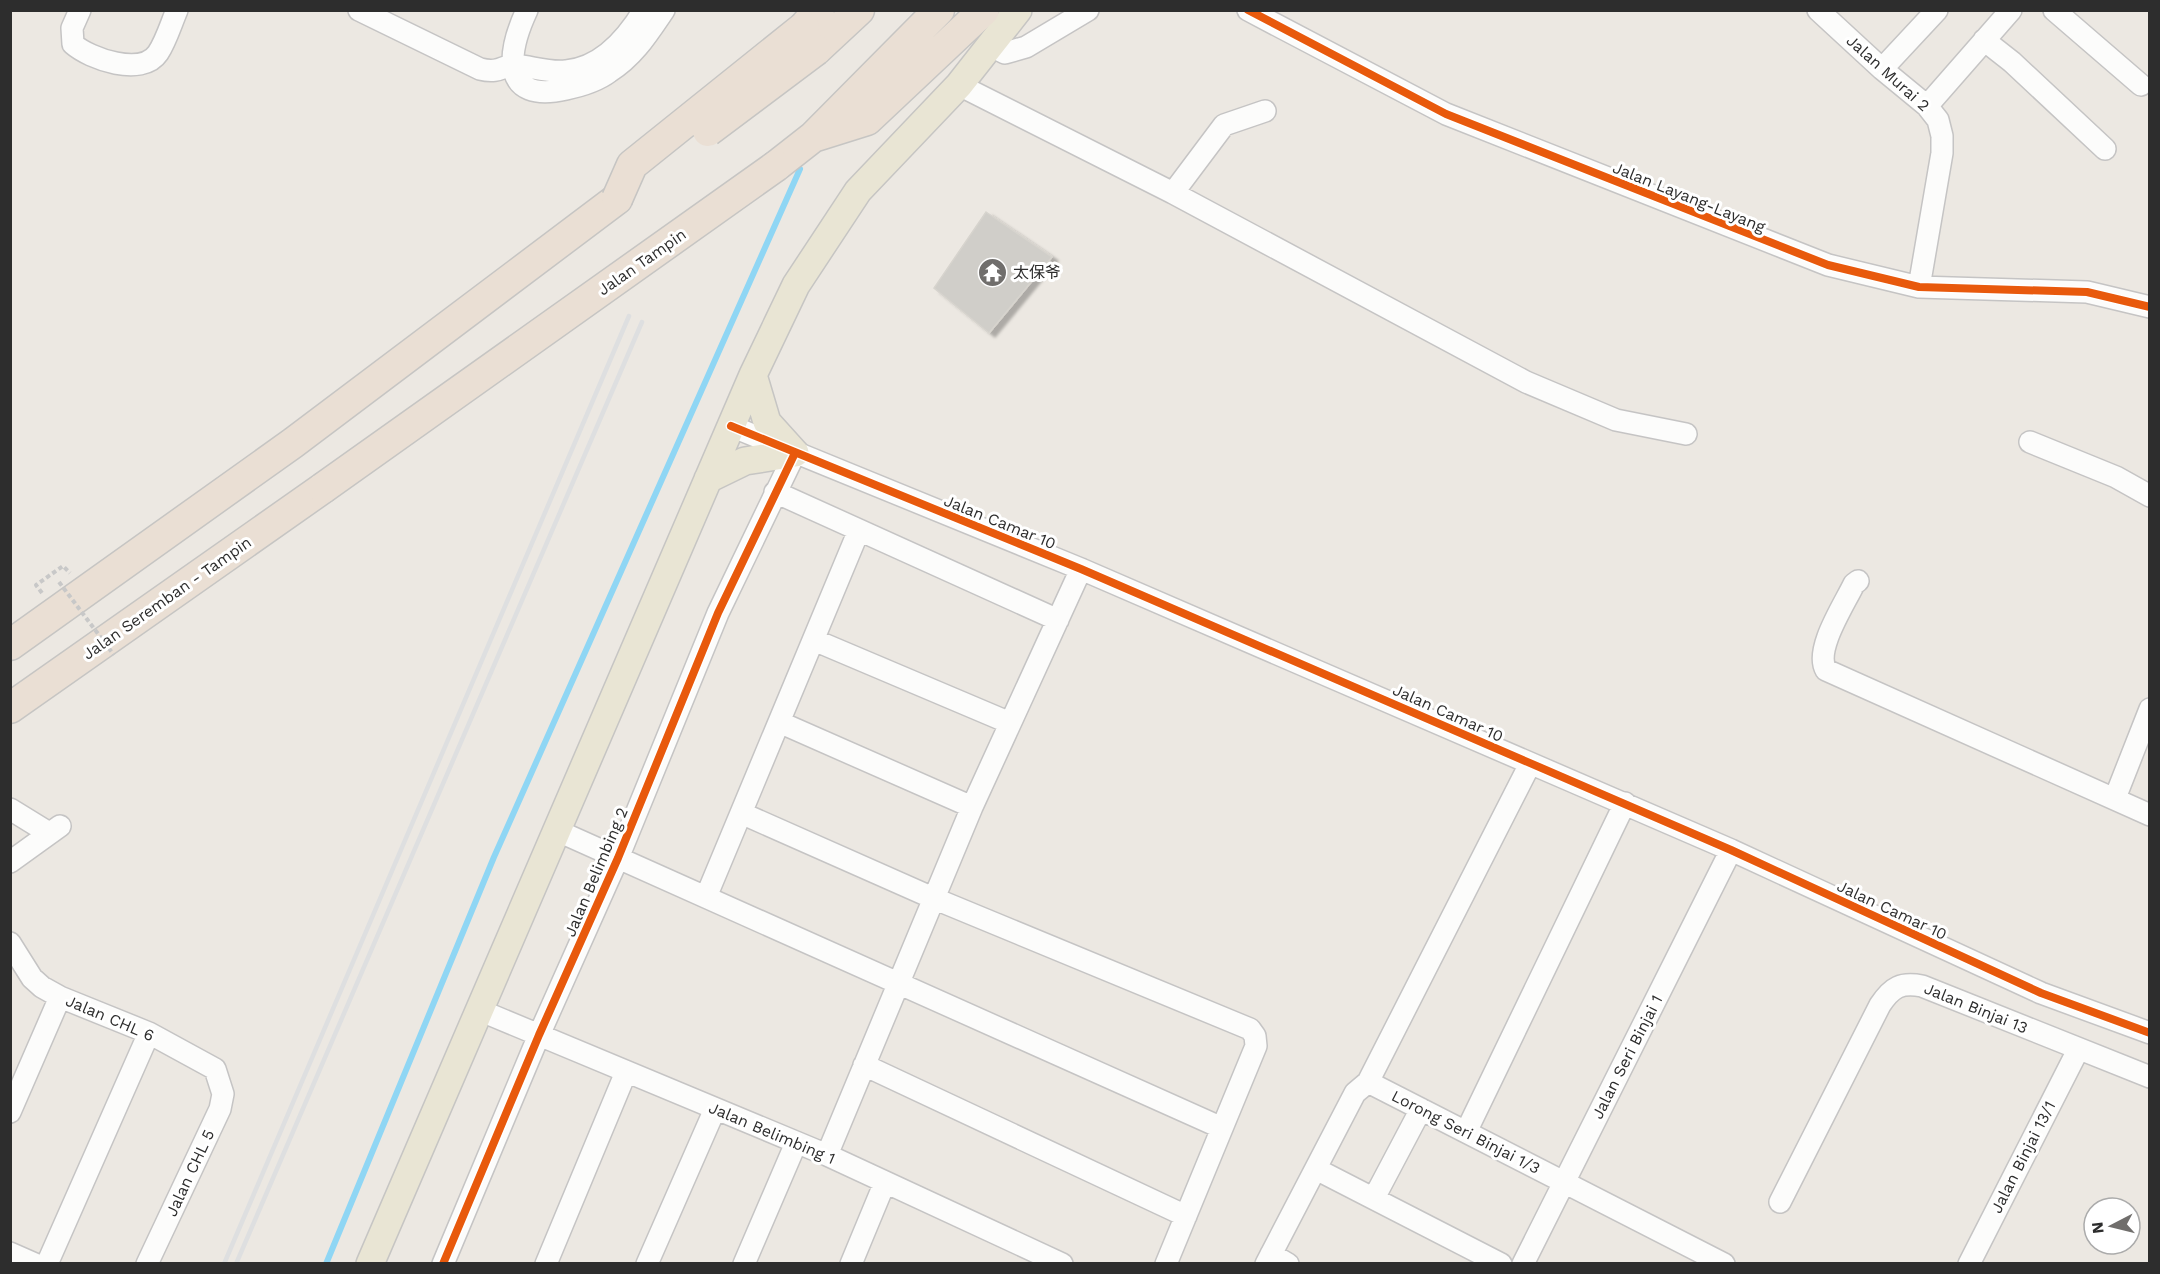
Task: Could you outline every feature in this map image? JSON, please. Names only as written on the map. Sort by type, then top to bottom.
[{"type":"highway","points":[[10,645],[293,443],[617,199],[632,165],[813,29],[859,10]]},
{"type":"highway","name":"Jalan Tampin","points":[[323,488],[776,166],[813,137],[939,10]]},
{"type":"highway","points":[[813,137],[867,120],[984,10]]},
{"type":"highway","name":"Jalan Seremban - Tampin","points":[[10,708],[323,488]]},
{"type":"main road","points":[[369,1263],[558,831],[753,375],[796,285],[858,190],[958,85],[1018,10]]},
{"type":"main road","points":[[753,375],[767,422],[795,453]]},
{"type":"main road","points":[[708,479],[745,461],[795,453]]},
{"type":"street","points":[[80,10],[72,28],[72,39],[77,47],[99,58],[119,64],[138,65],[157,54],[177,10]]},
{"type":"street","points":[[359,10],[480,69],[500,71],[513,65],[556,71],[581,68],[613,51],[644,10]]},
{"type":"street","points":[[526,10],[514,36],[513,65],[519,82],[537,92],[551,92],[586,83],[607,74],[634,54],[664,10]]},
{"type":"street","points":[[991,46],[1005,53],[1026,47],[1088,10]]},
{"type":"street","name":"Jalan Layang-Layang","points":[[1248,10],[1272,16],[1446,114],[1828,265],[1919,287],[2087,291],[2150,307]]},
{"type":"street","points":[[1882,69],[1937,10]]},
{"type":"street","points":[[1927,106],[2011,10]]},
{"type":"street","points":[[2054,10],[2141,85]]},
{"type":"street","name":"Jalan Murai 2","points":[[1831,15],[1882,69],[1927,106],[1938,120],[1942,136],[1942,153],[1919,287]]},
{"type":"street","points":[[1984,40],[2012,62],[2105,148]]},
{"type":"street","points":[[958,85],[1173,193],[1526,382],[1616,420],[1686,434]]},
{"type":"street","points":[[1173,193],[1224,125],[1265,111]]},
{"type":"street","name":"Jalan Camar 10","points":[[731,426],[1081,569],[1625,803],[2042,993],[2150,1033]]},
{"type":"street","points":[[2030,442],[2116,477],[2150,496]]},
{"type":"street","name":"Jalan Belimbing 2","points":[[443,1263],[539,1035],[618,858],[718,613],[795,453]]},
{"type":"street","points":[[775,492],[1058,620]]},
{"type":"street","points":[[706,897],[859,530]]},
{"type":"street","points":[[827,1155],[897,982],[972,807],[1081,569]]},
{"type":"street","points":[[1858,581],[1854,584],[1823,647],[1822,664],[1826,670],[2150,815]]},
{"type":"street","points":[[814,640],[1010,723]]},
{"type":"street","points":[[2115,798],[2150,709]]},
{"type":"street","points":[[779,722],[972,807]]},
{"type":"street","points":[[1275,1260],[1316,1169],[1355,1093],[1368,1082],[1530,764]]},
{"type":"street","points":[[1466,1132],[1625,803]]},
{"type":"street","points":[[10,809],[55,830],[10,862]]},
{"type":"street","points":[[741,813],[933,898],[1250,1029],[1256,1036],[1256,1046],[1166,1263]]},
{"type":"street","points":[[558,831],[1222,1128]]},
{"type":"street","name":"Jalan Seri Binjai 1","points":[[1523,1263],[1731,850]]},
{"type":"street","name":"Jalan CHL 6","points":[[10,943],[17,969],[42,987],[60,997],[149,1033],[204,1061],[215,1069],[221,1080]]},
{"type":"street","name":"Jalan Binjai 13","points":[[1780,1202],[1880,1005],[1889,992],[1900,984],[1922,986],[2150,1077]]},
{"type":"street","points":[[10,1112],[60,997]]},
{"type":"street","name":"Jalan Belimbing 1","points":[[479,1010],[827,1155],[1062,1263]]},
{"type":"street","points":[[47,1263],[149,1033]]},
{"type":"street","name":"Jalan Binjai 13/1","points":[[1969,1263],[2078,1050]]},
{"type":"street","points":[[864,1065],[1186,1216]]},
{"type":"street","points":[[546,1263],[626,1072]]},
{"type":"street","name":"Jalan CHL 5","points":[[147,1263],[220,1109],[223,1094],[221,1080]]},
{"type":"street","name":"Lorong Seri Binjai 1/3","points":[[1368,1082],[1724,1263]]},
{"type":"street","points":[[647,1263],[715,1109]]},
{"type":"street","points":[[1374,1198],[1421,1109]]},
{"type":"street","points":[[744,1263],[796,1143]]},
{"type":"street","points":[[1316,1169],[1501,1263]]},
{"type":"street","points":[[851,1263],[885,1182]]},
{"type":"street","points":[[10,1253],[34,1263]]},
{"type":"path","points":[[63,566],[36,585],[42,594],[59,582],[114,655]]},
{"type":"building","name":"太保爷","points":[[986,212],[1052,257],[989,333],[934,288]]},
{"type":"waterway","points":[[326,1264],[494,857],[800,169]]},
{"type":"railway","points":[[224,1264],[629,316]]},
{"type":"railway","points":[[236,1264],[642,322]]},
{"type":"cycle path","points":[[1248,10],[1446,114],[1828,265],[1919,287],[2087,292],[2150,307]]},
{"type":"cycle path","points":[[731,426],[1081,569],[1731,850],[2041,993],[2150,1033]]},
{"type":"cycle path","points":[[443,1264],[539,1035],[618,858],[718,613],[795,453]]},
{"type":"place","name":"太保爷","points":[[992,272]]}]
